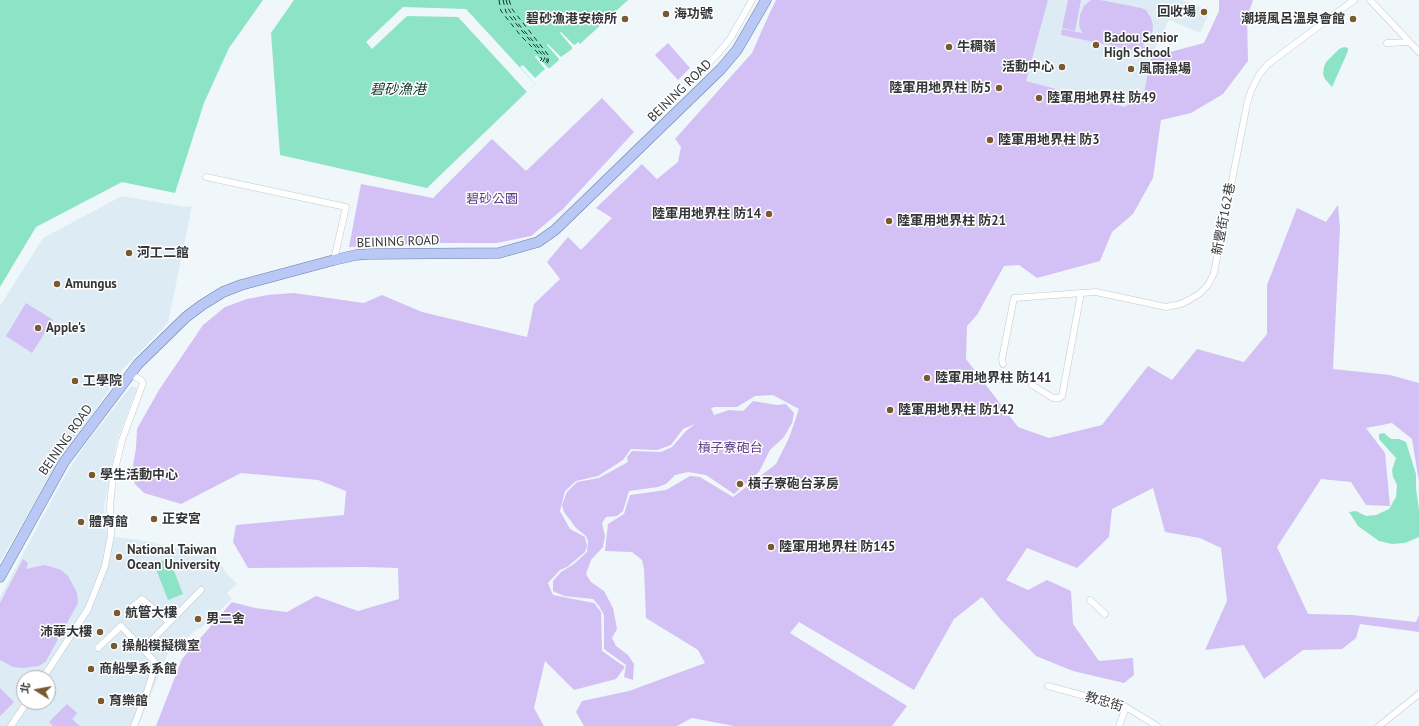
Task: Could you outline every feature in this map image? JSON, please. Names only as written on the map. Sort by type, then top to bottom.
[{"type":"main road","name":"BEINING ROAD","points":[[0,578],[64,462],[144,357],[186,317],[215,297],[241,285],[334,260],[369,254],[500,252],[517,249],[544,239],[729,60],[766,0]]},
{"type":"street","points":[[699,72],[715,57],[730,39],[752,0]]},
{"type":"street","name":"新豐街162巷","points":[[1003,364],[1002,359],[1014,298],[1096,292],[1166,307],[1180,304],[1189,300],[1199,294],[1208,285],[1214,272],[1247,104],[1251,91],[1259,75],[1268,64],[1354,0]]},
{"type":"street","points":[[1370,0],[1419,52]]},
{"type":"street","points":[[1387,43],[1409,42]]},
{"type":"street","points":[[206,177],[346,207],[334,260]]},
{"type":"street","points":[[1032,385],[1053,398],[1059,398],[1062,396],[1081,293]]},
{"type":"street","points":[[48,670],[88,609],[105,566],[111,535],[110,505],[113,478],[122,440],[143,383],[141,380],[130,374]]},
{"type":"street","points":[[143,649],[202,590]]},
{"type":"street","points":[[132,606],[142,599],[169,622]]},
{"type":"street","points":[[1090,600],[1105,614]]},
{"type":"street","points":[[98,648],[121,626],[154,662],[154,669],[147,692],[134,726]]},
{"type":"street","name":"教忠街","points":[[1048,686],[1126,707],[1157,726]]},
{"type":"street","points":[[1379,726],[1419,694]]},
{"type":"street","points":[[1119,726],[1126,707]]},
{"type":"street","points":[[11,726],[22,710]]},
{"type":"shaded area","name":"Badou Senior High School","points":[[1048,0],[1182,0],[1210,11],[1200,33],[1169,20],[1151,57],[1144,92],[1125,107],[1026,81]]},
{"type":"shaded area","points":[[122,196],[187,207],[192,206],[168,323],[123,369],[52,473],[0,562],[0,306],[43,238]]},
{"type":"shaded area","name":"National Taiwan Ocean University","points":[[131,386],[137,388],[117,441],[104,507],[107,536],[141,540],[193,554],[210,549],[227,574],[237,584],[227,593],[232,599],[200,629],[198,628],[187,638],[184,635],[170,648],[138,726],[0,726],[0,597],[62,481],[82,449]]},
{"type":"green space","name":"槓子寮砲台","points":[[776,0],[1048,0],[1026,81],[1125,107],[1144,92],[1151,57],[1204,43],[1219,11],[1219,0],[1253,0],[1247,18],[1248,61],[1223,94],[1191,113],[1161,120],[1153,178],[1133,214],[1112,232],[1100,261],[1037,278],[1019,265],[1004,266],[977,315],[967,326],[966,359],[1018,427],[1049,438],[1102,425],[1148,366],[1172,380],[1197,349],[1244,362],[1267,334],[1267,285],[1297,208],[1326,222],[1338,205],[1340,228],[1333,369],[1390,375],[1419,383],[1419,482],[1412,439],[1392,423],[1366,428],[1385,453],[1390,506],[1366,505],[1351,482],[1321,479],[1277,547],[1308,614],[1352,615],[1416,622],[1419,615],[1419,632],[1360,624],[1356,638],[1342,649],[1303,650],[1264,679],[1244,645],[1205,650],[1227,601],[1221,548],[1200,538],[1165,532],[1153,488],[1112,509],[1109,537],[1077,568],[1027,548],[1006,580],[1028,590],[1047,580],[1071,591],[1073,624],[1099,661],[1133,658],[1134,675],[1124,683],[1073,671],[1036,656],[1001,620],[982,597],[954,619],[914,690],[799,622],[790,633],[907,706],[892,726],[734,726],[692,718],[677,726],[584,726],[576,712],[582,701],[629,691],[705,663],[698,650],[646,618],[644,569],[642,560],[632,552],[605,551],[608,524],[624,514],[630,495],[666,490],[690,476],[700,477],[733,497],[776,464],[789,438],[799,409],[773,395],[755,396],[737,407],[711,408],[714,415],[729,410],[743,411],[753,401],[777,405],[786,404],[794,413],[792,423],[784,437],[770,450],[759,472],[734,494],[706,475],[688,472],[675,475],[666,484],[658,487],[629,491],[623,511],[617,516],[606,517],[602,523],[605,536],[603,547],[591,560],[586,574],[591,582],[604,591],[613,608],[617,629],[612,638],[616,646],[628,655],[634,664],[633,680],[624,677],[626,665],[604,649],[604,615],[593,599],[564,596],[553,591],[553,581],[561,572],[574,564],[587,552],[588,541],[586,536],[576,528],[564,512],[562,505],[567,492],[577,482],[599,478],[628,462],[627,457],[632,451],[661,452],[672,447],[686,431],[695,424],[683,429],[671,445],[657,450],[631,449],[623,460],[598,476],[576,481],[565,491],[560,511],[570,529],[585,537],[587,546],[585,552],[567,567],[560,570],[548,583],[553,595],[594,603],[601,612],[602,651],[625,667],[616,679],[574,690],[545,661],[534,708],[544,726],[156,726],[182,659],[232,602],[255,608],[287,612],[316,596],[358,611],[399,599],[398,568],[248,568],[233,542],[236,525],[344,515],[346,491],[318,480],[241,473],[181,504],[144,493],[135,484],[132,472],[136,448],[137,429],[159,390],[203,325],[225,307],[247,299],[268,295],[294,293],[364,303],[382,295],[422,312],[527,337],[534,304],[560,279],[547,262],[568,237],[581,250],[612,218],[596,208],[642,164],[657,179],[678,162],[681,147],[675,139],[752,53]]},
{"type":"green space","points":[[1068,0],[1081,0],[1075,31],[1062,28]]},
{"type":"green space","points":[[1091,0],[1100,0],[1146,10],[1151,18],[1153,26],[1152,35],[1142,46],[1152,48],[1151,54],[1061,35],[1062,29],[1082,33],[1079,25],[1080,15],[1084,6]]},
{"type":"green space","points":[[668,43],[690,68],[678,80],[655,55]]},
{"type":"green space","name":"碧砂公園","points":[[602,98],[634,132],[563,209],[531,236],[497,243],[436,243],[349,247],[361,184],[433,198],[492,139],[526,171]]},
{"type":"green space","points":[[26,303],[53,320],[32,353],[6,336]]},
{"type":"green space","points":[[23,559],[28,563],[26,569],[45,565],[61,570],[68,576],[73,585],[77,593],[78,603],[46,661],[39,666],[22,668],[13,667],[0,660],[0,603]]},
{"type":"green space","points":[[0,688],[14,702],[0,716]]},
{"type":"green space","points":[[67,704],[77,713],[72,719],[80,726],[53,726],[49,722]]},
{"type":"water","points":[[0,0],[263,0],[229,48],[204,103],[175,193],[122,182],[36,227],[0,287]]},
{"type":"water","name":"碧砂漁港","points":[[294,0],[628,0],[580,44],[578,42],[575,45],[573,44],[561,32],[560,33],[572,49],[561,57],[548,44],[547,45],[559,60],[548,68],[536,55],[535,57],[545,69],[535,78],[523,65],[520,67],[535,84],[427,188],[280,155],[271,33]]},
{"type":"water","points":[[1344,47],[1348,48],[1348,51],[1332,87],[1325,79],[1323,74],[1324,67],[1326,62],[1339,49]]},
{"type":"water","points":[[1384,433],[1391,439],[1399,439],[1406,442],[1416,474],[1416,489],[1419,510],[1419,537],[1405,543],[1392,544],[1379,541],[1358,526],[1349,512],[1356,511],[1366,516],[1376,515],[1389,509],[1396,497],[1397,485],[1393,477],[1392,470],[1396,458],[1379,439],[1379,434]]},
{"type":"water","points":[[169,558],[183,594],[168,600],[154,564]]},
{"type":"pier","points":[[403,7],[466,9],[535,84],[527,92],[458,17],[407,16],[372,49],[366,42]]},
{"type":"ferry route","points":[[499,0],[501,11],[521,36],[537,52],[542,59],[540,61]]},
{"type":"ferry route","points":[[503,0],[506,12],[545,58],[542,63]]},
{"type":"ferry route","points":[[506,0],[509,10],[520,26],[547,57],[547,61],[543,65]]},
{"type":"ferry route","points":[[509,0],[512,9],[549,56],[548,62],[545,66]]},
{"type":"place","name":"回收場","points":[[1204,12]]},
{"type":"place","name":"海功號","points":[[666,14]]},
{"type":"place","name":"碧砂漁港安檢所","points":[[625,19]]},
{"type":"place","name":"潮境風呂溫泉會館","points":[[1353,19]]},
{"type":"place","name":"Badou Senior High School","points":[[1096,45]]},
{"type":"place","name":"牛稠嶺","points":[[949,47]]},
{"type":"place","name":"活動中心","points":[[1062,67]]},
{"type":"place","name":"風雨操場","points":[[1131,69]]},
{"type":"place","name":"陸軍用地界柱 防5","points":[[999,88]]},
{"type":"place","name":"陸軍用地界柱 防49","points":[[1039,98]]},
{"type":"place","name":"陸軍用地界柱 防3","points":[[990,140]]},
{"type":"place","name":"陸軍用地界柱 防14","points":[[769,214]]},
{"type":"place","name":"陸軍用地界柱 防21","points":[[889,221]]},
{"type":"place","name":"河工二館","points":[[129,253]]},
{"type":"place","name":"Amungus","points":[[57,284]]},
{"type":"place","name":"Apple's","points":[[38,328]]},
{"type":"place","name":"陸軍用地界柱 防141","points":[[927,378]]},
{"type":"place","name":"工學院","points":[[75,381]]},
{"type":"place","name":"陸軍用地界柱 防142","points":[[890,410]]},
{"type":"place","name":"學生活動中心","points":[[92,475]]},
{"type":"place","name":"槓子寮砲台茅房","points":[[740,484]]},
{"type":"place","name":"正安宮","points":[[154,519]]},
{"type":"place","name":"體育館","points":[[81,522]]},
{"type":"place","name":"陸軍用地界柱 防145","points":[[771,547]]},
{"type":"place","name":"National Taiwan Ocean University","points":[[119,557]]},
{"type":"place","name":"航管大樓","points":[[117,613]]},
{"type":"place","name":"男二舍","points":[[198,619]]},
{"type":"place","name":"沛華大樓","points":[[100,632]]},
{"type":"place","name":"操船模擬機室","points":[[114,646]]},
{"type":"place","name":"商船學系系館","points":[[91,669]]},
{"type":"place","name":"育樂館","points":[[101,701]]}]
